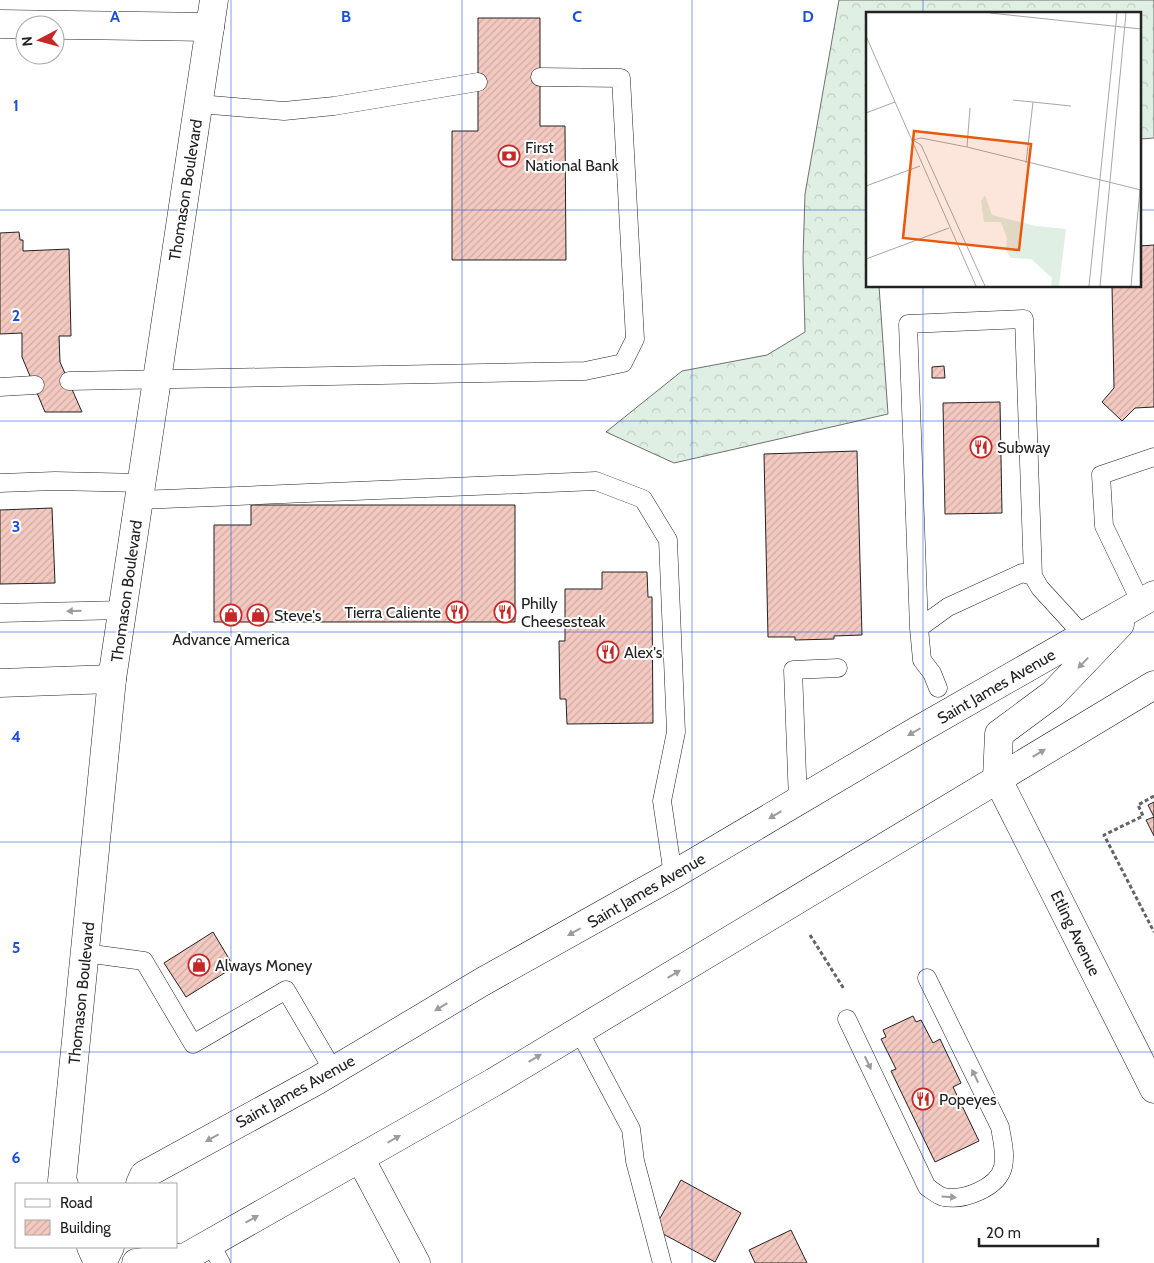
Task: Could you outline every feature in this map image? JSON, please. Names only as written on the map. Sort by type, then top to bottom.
[{"type":"main road","name":"Thomason Boulevard","points":[[63,1183],[62,1181],[112,679],[214,0]]},
{"type":"main road","points":[[0,24],[210,27]]},
{"type":"main road","points":[[997,778],[999,734],[1052,694],[1148,598]]},
{"type":"main road","name":"Saint James Avenue","points":[[140,1183],[144,1175],[333,1070],[482,982],[673,876],[798,801],[1148,598]]},
{"type":"main road","points":[[0,683],[112,679]]},
{"type":"main road","points":[[136,1263],[216,1253],[360,1158],[579,1031],[1154,685]]},
{"type":"main road","name":"Etling Avenue","points":[[997,778],[1154,1088]]},
{"type":"main road","points":[[360,1158],[416,1263]]},
{"type":"main road","points":[[91,1248],[98,1263]]},
{"type":"main road","points":[[102,1263],[110,1248]]},
{"type":"lane","points":[[69,381],[585,371],[623,363],[635,339],[620,78],[540,77]]},
{"type":"lane","points":[[198,104],[284,111],[334,106],[478,82]]},
{"type":"lane","points":[[938,688],[932,673],[922,660],[919,628],[908,324],[1024,319],[1033,576],[1040,588],[1083,635]]},
{"type":"lane","points":[[0,387],[35,386]]},
{"type":"lane","points":[[1148,598],[1104,526],[1102,475],[1154,457]]},
{"type":"lane","points":[[0,483],[55,481],[141,492],[596,481],[643,498],[668,540],[676,732],[662,802],[673,876]]},
{"type":"lane","points":[[919,628],[948,607],[1022,573],[1033,576]]},
{"type":"lane","points":[[0,613],[123,610]]},
{"type":"lane","points":[[798,801],[793,670],[838,668]]},
{"type":"lane","points":[[85,953],[144,961],[193,1044],[286,990],[333,1070]]},
{"type":"lane","points":[[847,1019],[927,1187],[942,1197],[960,1197],[979,1191],[995,1181],[1003,1168],[1004,1150],[1000,1127],[927,978]]},
{"type":"lane","points":[[579,1031],[631,1129],[635,1160],[662,1263]]},
{"type":"path","points":[[1154,796],[1138,805],[1143,816],[1104,835],[1154,932]]},
{"type":"green space","points":[[839,0],[1154,0],[1154,138],[1142,139],[1142,12],[866,12],[866,288],[879,288],[888,414],[674,463],[606,432],[682,371],[767,355],[805,332],[803,259],[805,194]]},
{"type":"building","points":[[478,18],[540,18],[540,126],[565,126],[566,260],[452,260],[452,131],[478,131]]},
{"type":"building","points":[[19,232],[20,240],[23,240],[23,251],[69,249],[71,336],[59,336],[60,362],[82,412],[45,412],[22,357],[22,333],[0,334],[0,233]]},
{"type":"building","points":[[1154,245],[1154,407],[1135,408],[1122,421],[1102,402],[1114,388],[1112,288],[1142,288],[1142,246]]},
{"type":"building","points":[[944,366],[945,378],[932,378],[932,367]]},
{"type":"building","points":[[1000,402],[1002,513],[945,514],[943,403]]},
{"type":"building","points":[[857,451],[862,635],[834,636],[834,639],[795,640],[795,637],[768,637],[764,454]]},
{"type":"building","points":[[251,505],[515,505],[515,622],[214,622],[214,525],[251,525]]},
{"type":"building","points":[[52,508],[55,583],[0,584],[0,510]]},
{"type":"building","points":[[602,572],[647,572],[648,597],[652,597],[653,723],[567,724],[566,699],[560,699],[559,641],[565,641],[565,589],[602,589]]},
{"type":"building","points":[[1154,802],[1154,817],[1148,805]]},
{"type":"building","points":[[1154,817],[1154,836],[1146,820]]},
{"type":"building","points":[[213,932],[234,967],[186,997],[164,963]]},
{"type":"building","points":[[913,1016],[916,1022],[921,1020],[933,1043],[940,1039],[961,1083],[953,1087],[979,1141],[935,1162],[891,1071],[896,1069],[881,1039],[886,1037],[883,1030]]},
{"type":"building","points":[[681,1180],[741,1213],[715,1262],[654,1229]]},
{"type":"building","points":[[791,1230],[807,1263],[755,1263],[749,1250]]},
{"type":"place","name":"First National Bank","points":[[509,156]]},
{"type":"place","name":"Subway","points":[[981,447]]},
{"type":"place","name":"Tierra Caliente","points":[[457,612]]},
{"type":"place","name":"Philly Cheesesteak","points":[[505,612]]},
{"type":"place","name":"Advance America","points":[[231,615]]},
{"type":"place","name":"Steve's","points":[[258,615]]},
{"type":"place","name":"Alex's","points":[[608,652]]},
{"type":"place","name":"Always Money","points":[[199,965]]},
{"type":"place","name":"Popeyes","points":[[923,1099]]}]
